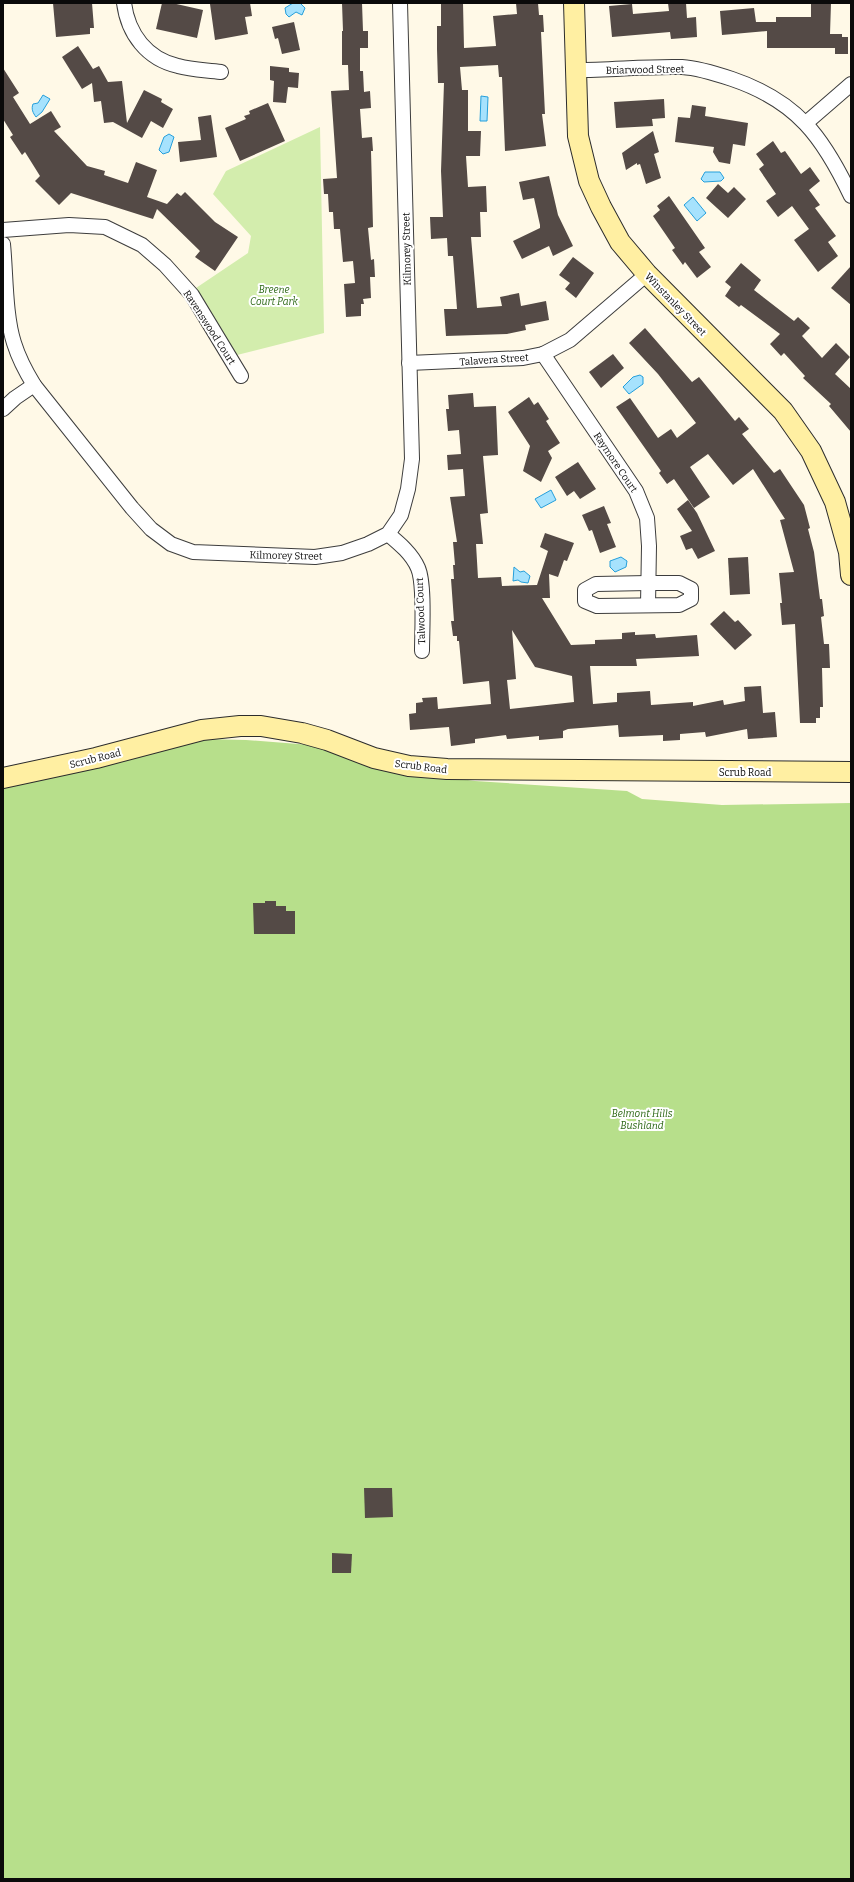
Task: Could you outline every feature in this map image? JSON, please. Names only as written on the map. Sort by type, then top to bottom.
[{"type":"main road","name":"Winstanley Street","points":[[574,3],[578,136],[589,181],[620,242],[647,274],[783,411],[811,451],[835,502],[849,552],[851,575]]},
{"type":"main road","name":"Scrub Road","points":[[3,778],[96,758],[202,730],[240,726],[261,726],[302,733],[327,740],[374,758],[409,766],[447,769],[851,772]]},
{"type":"street","points":[[124,3],[126,17],[136,39],[151,54],[177,66],[221,72]]},
{"type":"street","name":"Kilmorey Street","points":[[3,244],[10,323],[14,342],[23,367],[34,385],[132,508],[151,529],[171,544],[193,552],[315,557],[342,553],[368,544],[388,534],[401,515],[409,482],[412,459],[400,3]]},
{"type":"street","name":"Briarwood Street","points":[[576,70],[684,67],[719,74],[753,86],[784,105],[806,123],[831,156],[851,196]]},
{"type":"street","points":[[806,123],[851,84]]},
{"type":"street","name":"Ravenswood Court","points":[[3,230],[69,225],[105,228],[142,245],[165,265],[192,295],[241,376]]},
{"type":"street","name":"Talavera Street","points":[[409,363],[523,358],[543,354],[570,340],[647,274]]},
{"type":"street","name":"Raymore Court","points":[[543,354],[636,491],[647,518],[648,605]]},
{"type":"street","points":[[3,409],[15,398],[34,385]]},
{"type":"street","name":"Talwood Court","points":[[388,534],[404,547],[418,569],[421,592],[422,651]]},
{"type":"street","points":[[648,583],[679,583],[690,589],[690,599],[679,605],[597,606],[585,600],[584,590],[596,584],[648,583]]},
{"type":"green space","name":"Breene Court Park","points":[[320,127],[324,333],[237,355],[196,288],[248,253],[251,236],[213,194],[226,171]]},
{"type":"green space","name":"Belmont Hills Bushland","points":[[204,739],[246,740],[311,745],[388,769],[475,781],[627,791],[642,799],[722,805],[851,803],[851,1879],[3,1879],[3,783]]},
{"type":"water","points":[[293,3],[300,3],[305,8],[302,15],[296,12],[289,17],[286,14],[285,8]]},
{"type":"water","points":[[43,95],[50,99],[42,112],[36,117],[32,108],[33,104],[38,103]]},
{"type":"water","points":[[481,96],[488,97],[487,121],[480,121]]},
{"type":"water","points":[[169,134],[174,137],[169,152],[163,154],[159,150],[164,137]]},
{"type":"water","points":[[705,172],[720,172],[724,178],[721,181],[704,182],[701,179]]},
{"type":"water","points":[[693,197],[706,213],[697,221],[684,205]]},
{"type":"water","points":[[640,375],[643,377],[643,384],[629,394],[623,387],[633,377]]},
{"type":"water","points":[[551,490],[556,500],[541,508],[535,499]]},
{"type":"water","points":[[621,557],[627,561],[626,567],[615,572],[610,567],[610,561]]},
{"type":"water","points":[[514,567],[520,572],[524,571],[530,576],[528,583],[518,580],[513,581]]},
{"type":"building","points":[[53,3],[92,3],[94,28],[90,28],[90,34],[56,37]]},
{"type":"building","points":[[162,3],[172,3],[203,10],[197,38],[156,29]]},
{"type":"building","points":[[250,3],[252,16],[245,17],[248,34],[215,40],[210,4]]},
{"type":"building","points":[[342,3],[362,3],[363,31],[368,31],[368,48],[360,48],[360,71],[363,71],[364,92],[370,91],[371,108],[360,109],[362,138],[372,137],[373,227],[368,228],[371,260],[374,259],[375,277],[370,277],[371,298],[363,299],[364,304],[361,304],[361,316],[346,317],[344,284],[355,283],[353,261],[343,262],[340,229],[334,229],[333,212],[329,212],[328,194],[324,194],[323,179],[337,178],[331,91],[349,90],[348,65],[342,65]]},
{"type":"building","points":[[441,3],[463,3],[464,48],[496,46],[493,16],[517,14],[516,3],[538,3],[539,15],[543,15],[544,32],[541,32],[545,114],[542,114],[546,146],[505,151],[502,77],[499,77],[498,65],[460,67],[462,90],[468,90],[468,131],[481,131],[480,156],[466,156],[468,187],[486,186],[487,212],[480,212],[481,237],[471,237],[477,308],[502,306],[500,297],[519,293],[521,306],[546,301],[549,320],[525,325],[526,330],[507,334],[446,336],[444,309],[457,309],[453,256],[448,256],[447,238],[431,239],[430,217],[443,217],[441,171],[444,83],[438,83],[437,49],[437,26],[441,26]]},
{"type":"building","points":[[668,3],[686,3],[687,18],[696,17],[697,37],[671,39],[670,32],[612,37],[609,6],[632,4],[633,14],[669,11]]},
{"type":"building","points":[[811,3],[831,3],[830,34],[842,34],[842,37],[848,37],[848,54],[835,54],[835,48],[767,48],[767,31],[722,35],[720,11],[754,8],[756,22],[776,22],[776,17],[811,17]]},
{"type":"building","points":[[294,22],[300,50],[282,54],[278,38],[275,39],[272,27]]},
{"type":"building","points":[[78,46],[93,69],[99,66],[108,82],[122,81],[127,123],[144,90],[162,99],[161,102],[173,109],[163,128],[151,121],[142,138],[113,122],[104,123],[101,101],[94,102],[92,83],[82,89],[62,57]]},
{"type":"building","points":[[270,66],[289,68],[289,72],[299,73],[298,88],[288,87],[286,103],[273,102],[274,81],[270,80]]},
{"type":"building","points":[[3,68],[19,93],[13,97],[30,124],[51,111],[61,127],[54,131],[87,166],[105,171],[104,175],[128,183],[136,162],[157,170],[147,197],[167,204],[177,193],[181,196],[185,192],[215,222],[238,237],[215,271],[195,257],[200,251],[157,209],[153,219],[71,193],[59,205],[35,181],[40,176],[25,152],[22,155],[10,137],[13,135],[3,119]]},
{"type":"building","points":[[664,99],[665,118],[652,119],[653,126],[616,128],[614,102]]},
{"type":"building","points":[[268,103],[285,141],[240,161],[225,128],[246,119],[244,116],[250,114],[249,111]]},
{"type":"building","points":[[692,105],[706,107],[705,116],[748,123],[745,146],[733,144],[730,164],[719,162],[713,152],[714,147],[675,142],[678,117],[690,118]]},
{"type":"building","points":[[211,115],[217,157],[180,162],[178,142],[201,140],[198,117]]},
{"type":"building","points":[[653,131],[659,152],[654,154],[661,178],[646,184],[640,164],[637,165],[637,163],[626,170],[622,153]]},
{"type":"building","points":[[773,141],[781,153],[785,151],[801,174],[810,167],[820,181],[809,190],[820,205],[815,208],[836,236],[828,242],[838,256],[818,272],[794,240],[809,229],[792,206],[778,217],[766,201],[776,194],[759,169],[764,165],[756,154]]},
{"type":"building","points":[[549,176],[558,215],[573,246],[553,256],[549,246],[522,259],[513,241],[540,228],[540,225],[534,198],[523,200],[519,182]]},
{"type":"building","points":[[718,184],[728,193],[734,187],[746,199],[728,218],[706,198]]},
{"type":"building","points":[[669,196],[705,248],[699,252],[711,267],[697,278],[685,262],[683,265],[672,250],[675,248],[653,216],[660,210],[657,206]]},
{"type":"building","points":[[573,257],[594,273],[576,298],[565,289],[570,283],[559,275]]},
{"type":"building","points":[[741,263],[761,280],[754,290],[794,321],[798,317],[810,328],[802,336],[822,358],[836,343],[850,357],[835,374],[851,389],[851,432],[829,406],[831,404],[803,378],[805,376],[784,353],[781,356],[770,344],[780,334],[741,305],[739,307],[725,296],[731,287],[725,282]]},
{"type":"building","points":[[851,266],[851,305],[831,288]]},
{"type":"building","points":[[645,328],[692,382],[699,377],[735,421],[739,417],[749,429],[742,434],[774,473],[780,469],[804,505],[810,528],[808,529],[814,552],[820,599],[822,599],[824,616],[821,617],[824,644],[829,644],[830,668],[822,668],[823,707],[820,707],[820,718],[816,718],[816,723],[800,723],[795,624],[782,625],[780,603],[782,603],[779,573],[794,572],[780,520],[785,519],[753,469],[733,485],[708,454],[690,467],[710,497],[694,508],[674,479],[667,484],[659,473],[661,471],[616,407],[630,398],[658,438],[671,429],[677,438],[696,423],[658,374],[629,343]]},
{"type":"building","points":[[613,354],[624,368],[601,388],[589,372]]},
{"type":"building","points":[[473,393],[474,407],[496,406],[498,455],[483,456],[488,513],[480,514],[483,544],[476,544],[478,578],[501,577],[502,586],[537,585],[548,551],[540,547],[545,533],[574,543],[567,561],[564,560],[558,577],[549,574],[550,598],[542,598],[571,645],[595,644],[595,640],[622,639],[622,633],[635,632],[635,635],[655,634],[656,638],[697,635],[699,656],[636,659],[637,666],[590,666],[593,704],[617,702],[617,693],[650,691],[651,705],[693,702],[693,706],[723,700],[724,705],[745,701],[744,687],[761,686],[763,713],[775,712],[777,737],[748,739],[747,729],[706,737],[705,732],[680,734],[680,740],[663,741],[663,735],[619,737],[618,725],[568,729],[563,731],[563,738],[539,740],[539,736],[507,739],[506,735],[475,739],[475,743],[451,746],[449,727],[410,730],[409,714],[416,713],[416,703],[423,702],[422,698],[437,697],[438,709],[491,704],[489,681],[463,684],[459,641],[457,641],[457,636],[453,636],[451,621],[454,621],[451,579],[454,579],[453,565],[455,565],[453,542],[457,542],[450,497],[465,496],[463,469],[448,470],[447,455],[461,454],[459,430],[448,431],[446,409],[449,409],[448,395]],"holes":[[[512,630],[535,667],[572,676],[574,702],[510,709],[507,680],[516,679]]]},
{"type":"building","points":[[529,397],[534,405],[538,402],[549,419],[546,421],[560,443],[548,451],[552,458],[541,482],[523,471],[530,446],[508,412]]},
{"type":"building","points":[[578,462],[596,489],[580,499],[574,491],[567,496],[555,477]]},
{"type":"building","points":[[688,500],[697,513],[715,551],[698,559],[692,548],[686,550],[680,536],[692,531],[677,509]]},
{"type":"building","points":[[604,506],[611,523],[607,524],[616,547],[600,553],[592,530],[589,531],[582,515]]},
{"type":"building","points":[[748,557],[750,594],[730,595],[728,558]]},
{"type":"building","points":[[724,611],[735,622],[738,620],[752,635],[735,650],[710,624]]},
{"type":"building","points":[[265,901],[276,901],[276,906],[286,906],[286,911],[295,911],[295,934],[254,934],[253,903],[265,903]]},
{"type":"building","points":[[364,1488],[392,1488],[393,1517],[365,1518]]},
{"type":"building","points":[[332,1553],[352,1554],[351,1573],[332,1573]]}]
